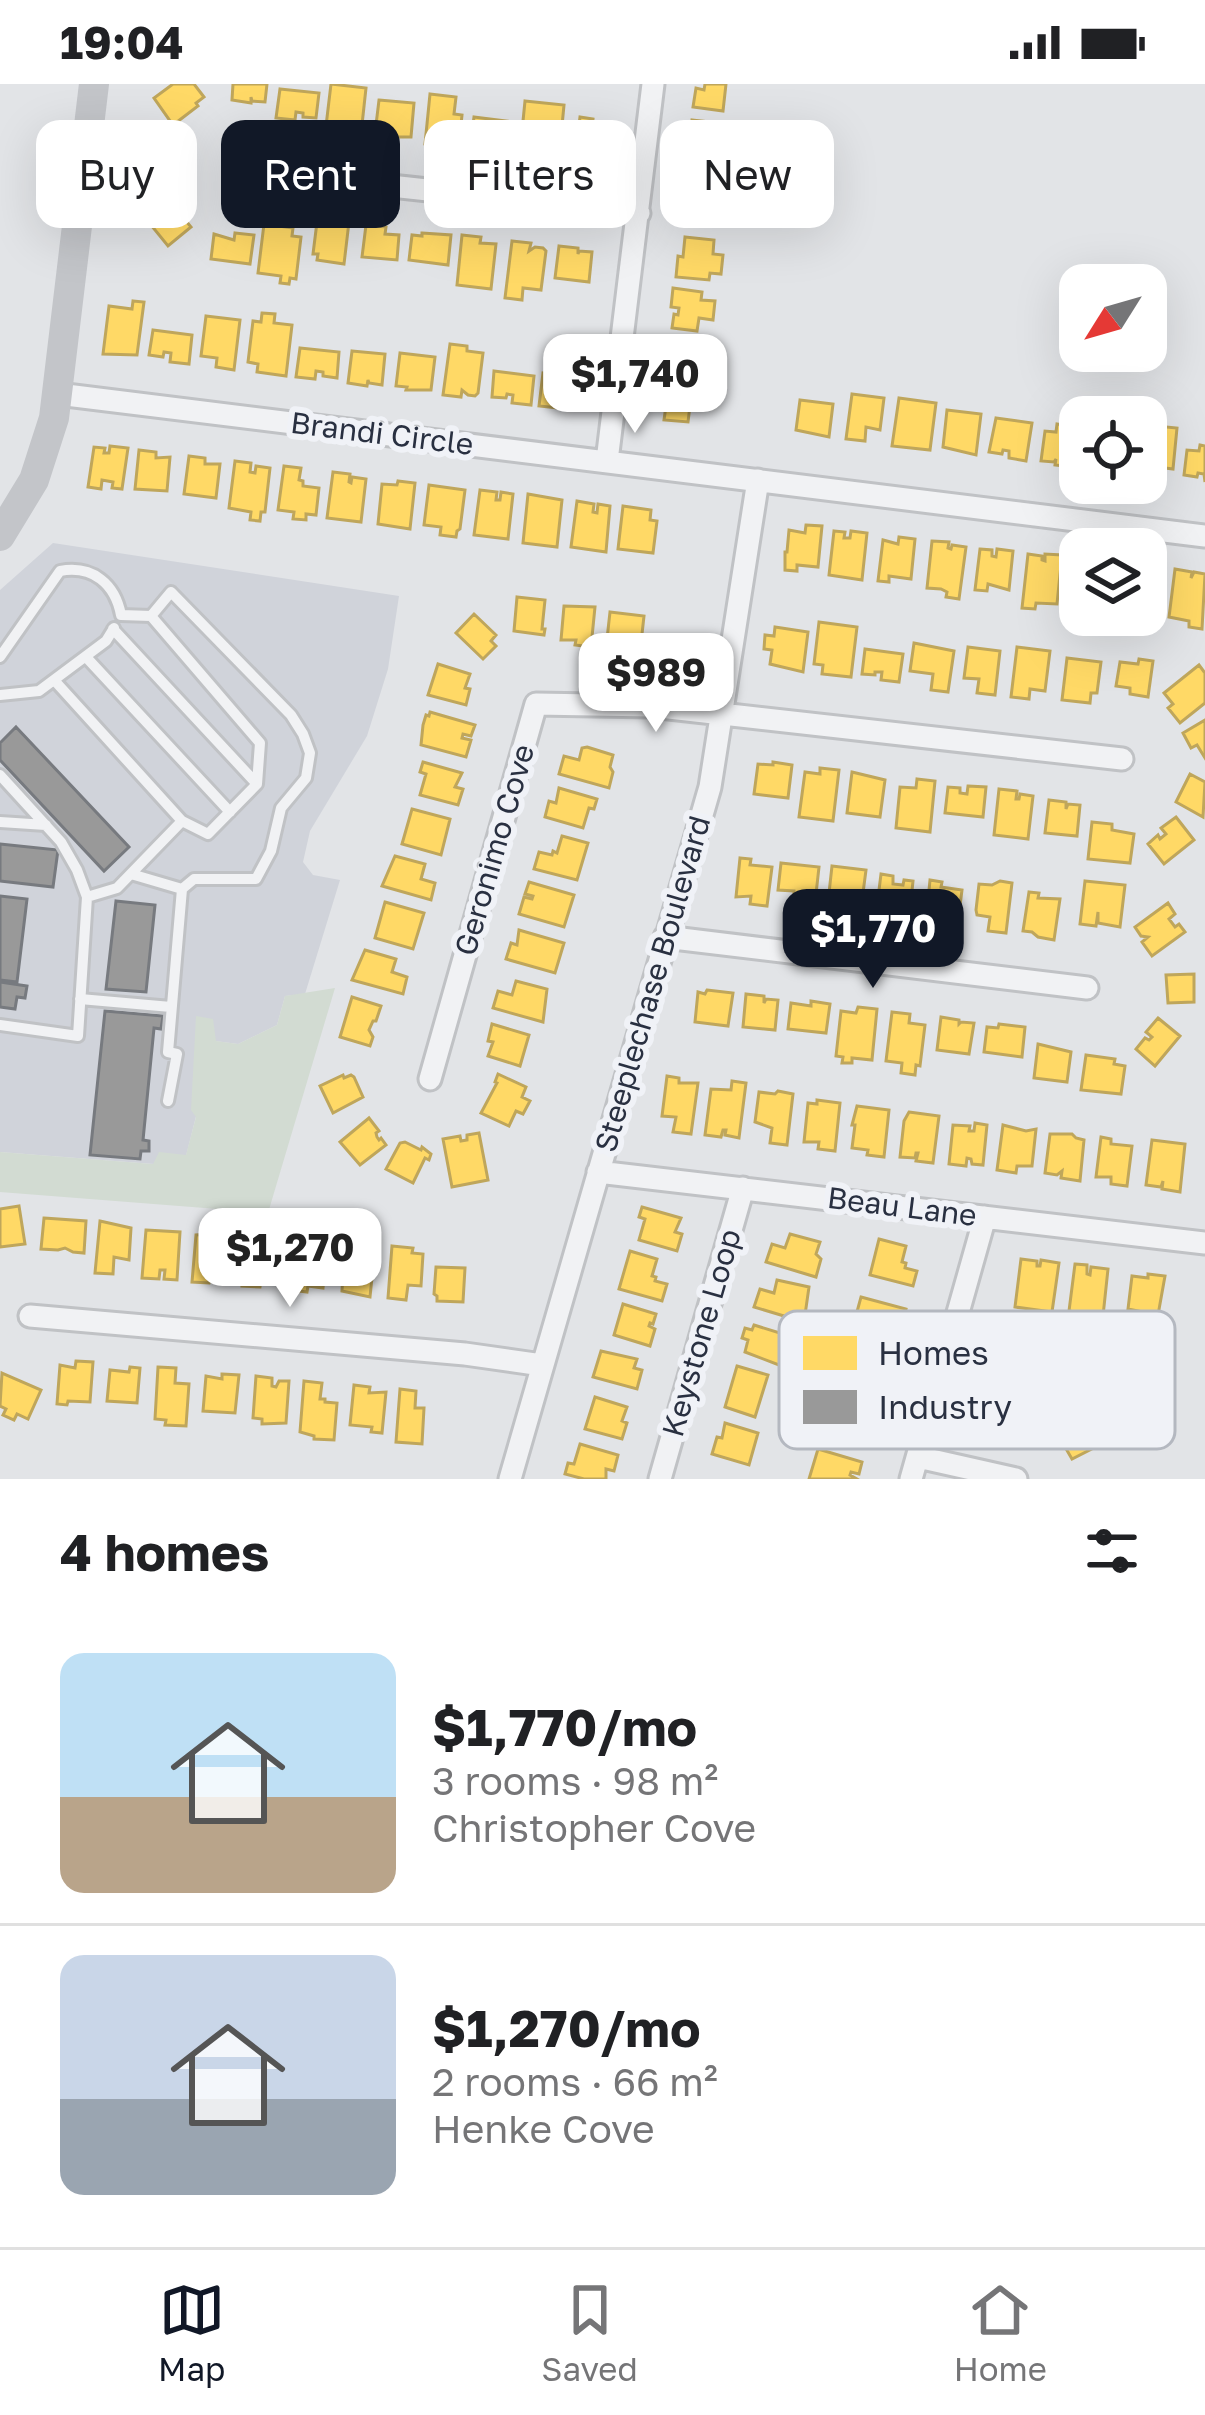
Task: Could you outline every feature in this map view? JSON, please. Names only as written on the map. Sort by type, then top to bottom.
[{"type":"street","points":[[0,536],[34,480],[58,394],[94,84]]},
{"type":"street","points":[[607,461],[653,84]]},
{"type":"street","points":[[400,187],[639,213]]},
{"type":"street","name":"Brandi Circle","points":[[58,394],[1205,536]]},
{"type":"street","name":"Steeplechase Boulevard","points":[[510,1479],[710,787],[758,480]]},
{"type":"street","name":"Geronimo Cove","points":[[430,1079],[536,704],[651,706],[1122,759]]},
{"type":"street","points":[[665,937],[1088,988]]},
{"type":"street","name":"Beau Lane","points":[[598,1172],[1205,1243]]},
{"type":"street","name":"Keystone Loop","points":[[660,1479],[743,1188]]},
{"type":"street","points":[[958,1311],[985,1217]]},
{"type":"street","points":[[31,1316],[542,1365]]},
{"type":"street","points":[[914,1468],[1016,1479]]},
{"type":"lane","points":[[0,657],[61,571],[92,572],[118,598],[121,615],[106,641],[39,691],[1,696]]},
{"type":"lane","points":[[151,616],[171,592],[291,716],[310,753],[306,778],[281,808],[271,851],[256,879],[194,879],[182,889],[168,1052],[177,1054],[168,1101]]},
{"type":"lane","points":[[54,680],[182,821],[208,834],[256,784],[260,742],[151,616],[121,615]]},
{"type":"lane","points":[[113,629],[256,784]]},
{"type":"lane","points":[[86,657],[230,812]]},
{"type":"lane","points":[[0,775],[62,842],[87,897],[77,1036],[0,1025]]},
{"type":"lane","points":[[87,897],[117,888],[182,821]]},
{"type":"lane","points":[[0,822],[46,825]]},
{"type":"lane","points":[[130,874],[182,889]]},
{"type":"lane","points":[[80,999],[171,1007]]},
{"type":"shaded area","points":[[53,543],[399,596],[388,669],[367,736],[310,831],[303,862],[313,875],[340,880],[305,994],[285,996],[277,1025],[238,1044],[215,1041],[186,1156],[154,1164],[0,1152],[0,590]]},
{"type":"shaded area","points":[[335,988],[268,1213],[0,1192],[0,1152],[153,1164],[159,1152],[186,1155],[196,1117],[191,1110],[196,1016],[213,1019],[216,1041],[238,1044],[277,1025],[285,996]]},
{"type":"building: Homes","points":[[173,84],[194,84],[204,97],[180,120],[169,120],[154,98]]},
{"type":"building: Homes","points":[[233,84],[267,84],[265,102],[251,97],[251,103],[232,100]]},
{"type":"building: Homes","points":[[331,84],[366,88],[363,120],[327,120]]},
{"type":"building: Homes","points":[[705,84],[726,84],[723,111],[693,107],[696,88],[704,90]]},
{"type":"building: Homes","points":[[280,89],[319,93],[316,118],[296,112],[295,120],[276,118]]},
{"type":"building: Homes","points":[[430,94],[456,97],[454,114],[462,115],[462,120],[427,120]]},
{"type":"building: Homes","points":[[379,100],[414,103],[411,137],[400,137],[400,120],[377,120]]},
{"type":"building: Homes","points":[[525,101],[564,105],[563,120],[523,120]]},
{"type":"building: Homes","points":[[153,228],[190,228],[168,246]]},
{"type":"building: Homes","points":[[264,228],[293,228],[292,236],[301,237],[296,279],[280,283],[281,276],[258,273]]},
{"type":"building: Homes","points":[[316,228],[348,228],[344,264],[317,260],[318,254],[313,254]]},
{"type":"building: Homes","points":[[366,228],[386,228],[385,234],[399,235],[397,260],[362,257]]},
{"type":"building: Homes","points":[[235,233],[254,235],[250,264],[211,259],[214,234],[234,240]]},
{"type":"building: Homes","points":[[412,235],[451,235],[448,265],[409,260]]},
{"type":"building: Homes","points":[[462,235],[496,244],[491,289],[457,285]]},
{"type":"building: Homes","points":[[685,237],[714,240],[713,254],[723,255],[721,274],[710,273],[709,280],[676,277]]},
{"type":"building: Homes","points":[[512,241],[531,243],[529,251],[535,247],[546,251],[541,290],[523,288],[522,300],[505,298]]},
{"type":"building: Homes","points":[[559,246],[578,248],[578,254],[592,252],[589,282],[555,278]]},
{"type":"building: Homes","points":[[673,288],[702,292],[701,300],[715,301],[713,320],[699,318],[697,331],[672,328],[679,308],[671,307]]},
{"type":"building: Homes","points":[[133,301],[144,302],[137,355],[103,354],[109,306],[132,309]]},
{"type":"building: Homes","points":[[262,313],[275,314],[274,323],[292,325],[286,376],[257,372],[258,364],[248,362],[253,321],[261,322]]},
{"type":"building: Homes","points":[[206,316],[240,320],[234,370],[216,367],[217,358],[201,356]]},
{"type":"building: Homes","points":[[153,330],[192,335],[189,364],[170,362],[171,353],[149,355]]},
{"type":"building: Homes","points":[[671,339],[708,344],[703,379],[663,373]]},
{"type":"building: Homes","points":[[450,344],[483,353],[475,396],[462,390],[461,397],[443,395]]},
{"type":"building: Homes","points":[[300,348],[339,352],[337,378],[316,371],[315,379],[296,377]]},
{"type":"building: Homes","points":[[352,351],[385,354],[382,385],[368,380],[367,386],[348,383]]},
{"type":"building: Homes","points":[[400,353],[435,357],[431,390],[396,386]]},
{"type":"building: Homes","points":[[494,371],[534,376],[531,405],[512,403],[513,395],[492,397]]},
{"type":"building: Homes","points":[[543,373],[577,377],[574,407],[560,402],[559,408],[539,406]]},
{"type":"building: Homes","points":[[661,387],[692,390],[688,422],[664,420],[666,406],[659,405]]},
{"type":"building: Homes","points":[[852,394],[884,398],[880,430],[866,427],[865,441],[846,439]]},
{"type":"building: Homes","points":[[899,398],[936,403],[930,450],[892,446]]},
{"type":"building: Homes","points":[[800,400],[833,404],[829,437],[796,430]]},
{"type":"building: Homes","points":[[947,410],[981,414],[976,455],[943,447]]},
{"type":"building: Homes","points":[[996,418],[1032,423],[1026,461],[1009,458],[1009,451],[989,452]]},
{"type":"building: Homes","points":[[1059,424],[1059,465],[1056,459],[1041,461],[1045,431],[1056,432]]},
{"type":"building: Homes","points":[[1167,427],[1177,428],[1173,469],[1167,468]]},
{"type":"building: Homes","points":[[1200,445],[1205,446],[1205,482],[1204,474],[1184,475],[1187,450],[1199,451]]},
{"type":"building: Homes","points":[[110,446],[128,448],[122,489],[102,480],[101,489],[88,487],[94,447],[109,453]]},
{"type":"building: Homes","points":[[139,450],[156,452],[156,458],[170,457],[167,491],[135,489]]},
{"type":"building: Homes","points":[[189,456],[205,458],[205,464],[220,464],[216,498],[184,494]]},
{"type":"building: Homes","points":[[235,461],[251,463],[250,472],[255,473],[256,466],[270,468],[260,521],[250,520],[251,512],[229,508]]},
{"type":"building: Homes","points":[[284,466],[301,468],[303,486],[319,488],[316,515],[293,519],[294,512],[278,510]]},
{"type":"building: Homes","points":[[333,472],[350,474],[351,483],[352,477],[366,479],[361,522],[327,518]]},
{"type":"building: Homes","points":[[398,481],[415,483],[410,529],[378,524],[382,484],[397,485]]},
{"type":"building: Homes","points":[[429,485],[465,490],[456,537],[440,535],[441,527],[424,525]]},
{"type":"building: Homes","points":[[480,490],[497,492],[496,500],[501,492],[513,494],[508,539],[474,535]]},
{"type":"building: Homes","points":[[528,494],[562,500],[557,547],[523,543]]},
{"type":"building: Homes","points":[[577,501],[594,504],[597,513],[598,504],[610,506],[606,552],[571,547]]},
{"type":"building: Homes","points":[[623,506],[651,510],[650,520],[657,521],[653,553],[618,549]]},
{"type":"building: Homes","points":[[806,525],[822,526],[818,567],[797,565],[797,571],[785,570],[789,530],[805,533]]},
{"type":"building: Homes","points":[[834,531],[845,532],[844,538],[850,538],[851,531],[867,533],[862,580],[829,575]]},
{"type":"building: Homes","points":[[899,537],[915,539],[911,579],[889,576],[889,582],[878,581],[883,540],[898,544]]},
{"type":"building: Homes","points":[[932,541],[949,542],[951,549],[952,545],[966,547],[959,599],[946,597],[941,589],[927,588]]},
{"type":"building: Homes","points":[[980,549],[992,550],[996,557],[997,549],[1013,551],[1009,590],[988,584],[987,591],[975,590]]},
{"type":"building: Homes","points":[[1028,554],[1045,561],[1045,554],[1059,555],[1057,604],[1022,608]]},
{"type":"building: Homes","points":[[1175,569],[1192,572],[1191,578],[1194,572],[1205,574],[1202,629],[1169,617]]},
{"type":"building: Homes","points":[[517,597],[545,600],[544,635],[514,631]]},
{"type":"building: Homes","points":[[564,606],[595,607],[591,647],[561,640]]},
{"type":"building: Homes","points":[[610,612],[644,616],[640,652],[625,652],[624,659],[605,657]]},
{"type":"building: Homes","points":[[474,614],[496,635],[491,641],[496,646],[483,659],[456,633]]},
{"type":"building: Homes","points":[[819,622],[857,627],[851,677],[822,674],[823,665],[814,664]]},
{"type":"building: Homes","points":[[775,627],[808,632],[803,672],[770,664],[772,650],[764,649],[765,635],[774,636]]},
{"type":"building: Homes","points":[[914,643],[954,651],[948,692],[931,690],[933,674],[910,671]]},
{"type":"building: Homes","points":[[968,647],[1000,651],[995,695],[977,693],[979,679],[964,678]]},
{"type":"building: Homes","points":[[1017,647],[1050,651],[1045,691],[1030,689],[1029,699],[1011,697]]},
{"type":"building: Homes","points":[[865,649],[903,654],[899,682],[881,680],[882,672],[862,674]]},
{"type":"building: Homes","points":[[1067,658],[1101,662],[1097,693],[1091,693],[1090,703],[1062,700]]},
{"type":"building: Homes","points":[[1139,659],[1153,661],[1148,697],[1116,686],[1120,662],[1138,664]]},
{"type":"building: Homes","points":[[438,664],[470,674],[466,705],[428,695]]},
{"type":"building: Homes","points":[[1199,665],[1205,673],[1205,703],[1180,723],[1164,693]]},
{"type":"building: Homes","points":[[430,712],[475,725],[471,736],[463,734],[462,738],[471,740],[466,757],[421,745]]},
{"type":"building: Homes","points":[[1205,720],[1205,758],[1197,745],[1191,748],[1183,733]]},
{"type":"building: Homes","points":[[582,748],[613,755],[609,788],[559,774],[564,756],[579,760]]},
{"type":"building: Homes","points":[[423,762],[462,773],[455,787],[463,789],[458,805],[420,795],[426,774],[420,772]]},
{"type":"building: Homes","points":[[758,764],[792,765],[788,798],[754,794]]},
{"type":"building: Homes","points":[[820,768],[839,770],[833,821],[799,817],[805,772],[820,774]]},
{"type":"building: Homes","points":[[852,772],[885,780],[880,817],[847,813]]},
{"type":"building: Homes","points":[[1190,774],[1205,782],[1203,817],[1176,802]]},
{"type":"building: Homes","points":[[917,779],[935,781],[930,832],[896,828],[900,787],[916,788]]},
{"type":"building: Homes","points":[[968,786],[986,787],[983,817],[945,813],[948,787],[967,794]]},
{"type":"building: Homes","points":[[559,788],[597,799],[583,828],[545,817],[549,801],[556,803]]},
{"type":"building: Homes","points":[[999,789],[1017,791],[1016,799],[1020,794],[1033,796],[1028,839],[994,835]]},
{"type":"building: Homes","points":[[1049,800],[1066,802],[1066,809],[1068,804],[1080,805],[1077,836],[1045,833]]},
{"type":"building: Homes","points":[[412,809],[450,819],[441,855],[402,844]]},
{"type":"building: Homes","points":[[1176,817],[1194,840],[1164,864],[1148,844],[1166,834],[1161,828]]},
{"type":"building: Homes","points":[[1092,822],[1134,834],[1130,863],[1088,859]]},
{"type":"building: Homes","points":[[562,836],[588,843],[577,880],[534,869],[539,852],[557,853]]},
{"type":"building: Homes","points":[[395,856],[425,864],[421,879],[435,883],[431,900],[382,886]]},
{"type":"building: Homes","points":[[740,858],[751,859],[750,865],[772,867],[767,906],[750,904],[751,896],[736,897]]},
{"type":"building: Homes","points":[[781,863],[819,867],[814,912],[796,910],[794,891],[778,890]]},
{"type":"building: Homes","points":[[832,866],[866,870],[860,916],[827,911]]},
{"type":"building: Homes","points":[[881,874],[893,876],[893,884],[913,881],[909,920],[892,918],[893,911],[886,916],[876,914]]},
{"type":"building: Homes","points":[[930,880],[962,890],[957,929],[940,926],[941,920],[926,920]]},
{"type":"building: Homes","points":[[1085,881],[1125,885],[1120,927],[1098,923],[1098,912],[1096,926],[1080,924]]},
{"type":"building: Homes","points":[[529,882],[574,895],[564,927],[519,914],[524,897],[533,896],[525,894]]},
{"type":"building: Homes","points":[[1012,883],[1006,933],[988,931],[990,917],[977,915],[976,910],[979,884]]},
{"type":"building: Homes","points":[[1029,892],[1039,893],[1038,898],[1060,899],[1054,940],[1023,931]]},
{"type":"building: Homes","points":[[385,902],[424,913],[413,949],[375,938]]},
{"type":"building: Homes","points":[[1168,903],[1175,914],[1169,919],[1185,932],[1152,956],[1142,942],[1148,937],[1135,927]]},
{"type":"building: Homes","points":[[519,930],[564,943],[555,973],[506,959],[511,943],[517,945]]},
{"type":"building: Homes","points":[[365,950],[396,959],[392,972],[407,977],[403,994],[352,980]]},
{"type":"building: Homes","points":[[1194,974],[1194,1002],[1168,1003],[1166,975]]},
{"type":"building: Homes","points":[[516,981],[547,989],[543,1022],[493,1008],[498,991],[512,995]]},
{"type":"building: Homes","points":[[698,992],[733,993],[728,1026],[695,1022]]},
{"type":"building: Homes","points":[[746,994],[764,996],[764,1003],[778,1000],[775,1030],[743,1027]]},
{"type":"building: Homes","points":[[352,997],[381,1006],[369,1030],[370,1046],[340,1037]]},
{"type":"building: Homes","points":[[811,1001],[830,1004],[826,1033],[788,1029],[791,1003],[811,1006]]},
{"type":"building: Homes","points":[[858,1007],[877,1009],[872,1060],[852,1058],[852,1063],[842,1063],[843,1057],[836,1056],[841,1011],[856,1013]]},
{"type":"building: Homes","points":[[892,1012],[910,1014],[909,1023],[925,1025],[915,1075],[901,1073],[902,1063],[886,1061]]},
{"type":"building: Homes","points":[[941,1017],[959,1020],[959,1024],[974,1023],[969,1054],[937,1050]]},
{"type":"building: Homes","points":[[1158,1018],[1180,1036],[1155,1066],[1136,1049],[1152,1037],[1146,1032]]},
{"type":"building: Homes","points":[[492,1024],[529,1035],[520,1066],[488,1056]]},
{"type":"building: Homes","points":[[999,1024],[1025,1027],[1022,1057],[984,1052],[987,1027],[998,1028]]},
{"type":"building: Homes","points":[[1038,1044],[1071,1052],[1067,1082],[1034,1078]]},
{"type":"building: Homes","points":[[1086,1055],[1115,1059],[1114,1064],[1125,1066],[1121,1094],[1081,1090]]},
{"type":"building: Homes","points":[[498,1074],[526,1087],[522,1097],[530,1101],[523,1114],[516,1111],[509,1126],[481,1113]]},
{"type":"building: Homes","points":[[343,1075],[354,1077],[363,1097],[333,1113],[320,1086]]},
{"type":"building: Homes","points":[[667,1076],[679,1078],[679,1083],[698,1083],[691,1134],[673,1132],[676,1117],[662,1116]]},
{"type":"building: Homes","points":[[732,1081],[746,1083],[739,1138],[725,1135],[726,1130],[721,1137],[705,1135],[711,1089],[731,1090]]},
{"type":"building: Homes","points":[[759,1092],[793,1094],[787,1145],[770,1143],[772,1128],[755,1122]]},
{"type":"building: Homes","points":[[817,1100],[840,1103],[835,1151],[818,1149],[819,1142],[804,1142],[808,1103],[817,1104]]},
{"type":"building: Homes","points":[[857,1106],[889,1110],[884,1157],[852,1148]]},
{"type":"building: Homes","points":[[909,1112],[939,1116],[933,1163],[916,1161],[918,1153],[915,1158],[900,1157]]},
{"type":"building: Homes","points":[[369,1118],[386,1145],[360,1165],[340,1142]]},
{"type":"building: Homes","points":[[975,1123],[987,1125],[983,1165],[967,1158],[966,1166],[949,1164],[953,1125],[970,1126],[969,1131],[974,1131]]},
{"type":"building: Homes","points":[[1003,1125],[1036,1129],[1032,1166],[1017,1166],[1016,1173],[997,1170]]},
{"type":"building: Homes","points":[[479,1133],[488,1180],[452,1187],[443,1139],[460,1136],[461,1141],[467,1140],[467,1135]]},
{"type":"building: Homes","points":[[1050,1134],[1072,1134],[1084,1140],[1080,1181],[1061,1178],[1062,1171],[1045,1173]]},
{"type":"building: Homes","points":[[1101,1137],[1111,1139],[1111,1144],[1132,1146],[1127,1186],[1111,1184],[1111,1177],[1096,1177]]},
{"type":"building: Homes","points":[[1152,1140],[1185,1144],[1180,1192],[1162,1189],[1163,1181],[1161,1187],[1146,1185]]},
{"type":"building: Homes","points":[[405,1142],[431,1154],[413,1183],[386,1169]]},
{"type":"building: Homes","points":[[19,1206],[25,1244],[0,1247],[0,1209]]},
{"type":"building: Homes","points":[[642,1207],[681,1218],[675,1232],[682,1234],[677,1251],[639,1240],[645,1219],[639,1217]]},
{"type":"building: Homes","points":[[44,1218],[86,1221],[84,1253],[41,1249]]},
{"type":"building: Homes","points":[[100,1221],[131,1228],[129,1260],[114,1257],[113,1274],[95,1273]]},
{"type":"building: Homes","points":[[146,1230],[180,1232],[177,1280],[164,1279],[165,1270],[160,1270],[159,1279],[142,1278]]},
{"type":"building: Homes","points":[[790,1234],[820,1242],[816,1277],[766,1262],[772,1244],[785,1248]]},
{"type":"building: Homes","points":[[196,1235],[230,1237],[226,1283],[211,1281],[210,1276],[209,1283],[192,1282]]},
{"type":"building: Homes","points":[[246,1235],[279,1242],[275,1275],[262,1273],[260,1287],[242,1286]]},
{"type":"building: Homes","points":[[879,1239],[906,1246],[902,1262],[905,1268],[917,1271],[913,1286],[870,1275]]},
{"type":"building: Homes","points":[[392,1246],[423,1254],[421,1286],[408,1285],[406,1300],[388,1298]]},
{"type":"building: Homes","points":[[316,1247],[327,1248],[323,1288],[291,1290],[294,1251],[315,1253]]},
{"type":"building: Homes","points":[[630,1251],[657,1259],[652,1276],[667,1284],[662,1301],[619,1289]]},
{"type":"building: Homes","points":[[344,1256],[374,1258],[370,1297],[342,1291]]},
{"type":"building: Homes","points":[[1021,1259],[1037,1261],[1037,1266],[1041,1260],[1059,1263],[1052,1311],[1015,1307]]},
{"type":"building: Homes","points":[[1075,1264],[1087,1265],[1090,1275],[1091,1267],[1108,1269],[1104,1311],[1069,1311]]},
{"type":"building: Homes","points":[[436,1267],[465,1268],[463,1302],[437,1301]]},
{"type":"building: Homes","points":[[1148,1274],[1165,1276],[1159,1311],[1128,1309],[1132,1276],[1148,1278]]},
{"type":"building: Homes","points":[[777,1280],[809,1287],[806,1311],[779,1314],[754,1307],[760,1289],[774,1293]]},
{"type":"building: Homes","points":[[861,1297],[906,1309],[906,1311],[857,1311]]},
{"type":"building: Homes","points":[[623,1304],[656,1314],[649,1326],[655,1329],[650,1346],[614,1335]]},
{"type":"building: Homes","points":[[754,1325],[779,1333],[779,1365],[745,1352],[745,1328],[752,1330]]},
{"type":"building: Homes","points":[[601,1351],[637,1359],[634,1368],[642,1370],[637,1389],[593,1377]]},
{"type":"building: Homes","points":[[76,1361],[93,1362],[90,1402],[57,1404],[60,1365],[75,1368]]},
{"type":"building: Homes","points":[[737,1366],[768,1375],[755,1417],[725,1407]]},
{"type":"building: Homes","points":[[130,1367],[140,1368],[137,1403],[107,1401],[110,1370],[129,1372]]},
{"type":"building: Homes","points":[[158,1367],[176,1368],[175,1383],[189,1384],[186,1426],[165,1425],[166,1420],[155,1419]]},
{"type":"building: Homes","points":[[2,1373],[41,1390],[28,1419],[3,1415]]},
{"type":"building: Homes","points":[[222,1374],[239,1375],[235,1413],[203,1411],[206,1376],[222,1379]]},
{"type":"building: Homes","points":[[256,1376],[272,1378],[276,1387],[279,1381],[289,1381],[286,1423],[262,1424],[262,1419],[253,1418]]},
{"type":"building: Homes","points":[[304,1381],[322,1383],[320,1399],[337,1403],[334,1440],[314,1439],[300,1432]]},
{"type":"building: Homes","points":[[354,1385],[370,1387],[369,1393],[386,1392],[382,1433],[350,1425]]},
{"type":"building: Homes","points":[[400,1389],[416,1391],[415,1408],[424,1408],[422,1444],[396,1442]]},
{"type":"building: Homes","points":[[595,1397],[627,1407],[622,1439],[585,1429]]},
{"type":"building: Homes","points":[[725,1423],[758,1433],[749,1465],[712,1454]]},
{"type":"building: Homes","points":[[580,1444],[618,1455],[614,1471],[606,1469],[606,1479],[565,1474]]},
{"type":"building: Homes","points":[[818,1449],[862,1462],[859,1474],[850,1475],[857,1479],[809,1479]]},
{"type":"building: Homes","points":[[1066,1449],[1092,1449],[1072,1459]]},
{"type":"building: Industry","points":[[16,727],[129,847],[104,871],[0,760],[0,743]]},
{"type":"building: Industry","points":[[0,844],[58,850],[53,887],[0,881]]},
{"type":"building: Industry","points":[[0,896],[27,899],[17,982],[0,980]]},
{"type":"building: Industry","points":[[116,901],[155,905],[146,992],[106,989]]},
{"type":"building: Industry","points":[[0,982],[27,986],[25,998],[17,997],[15,1009],[0,1007]]},
{"type":"building: Industry","points":[[105,1011],[163,1016],[161,1029],[154,1028],[143,1140],[149,1141],[149,1151],[141,1151],[140,1159],[90,1155]]}]
